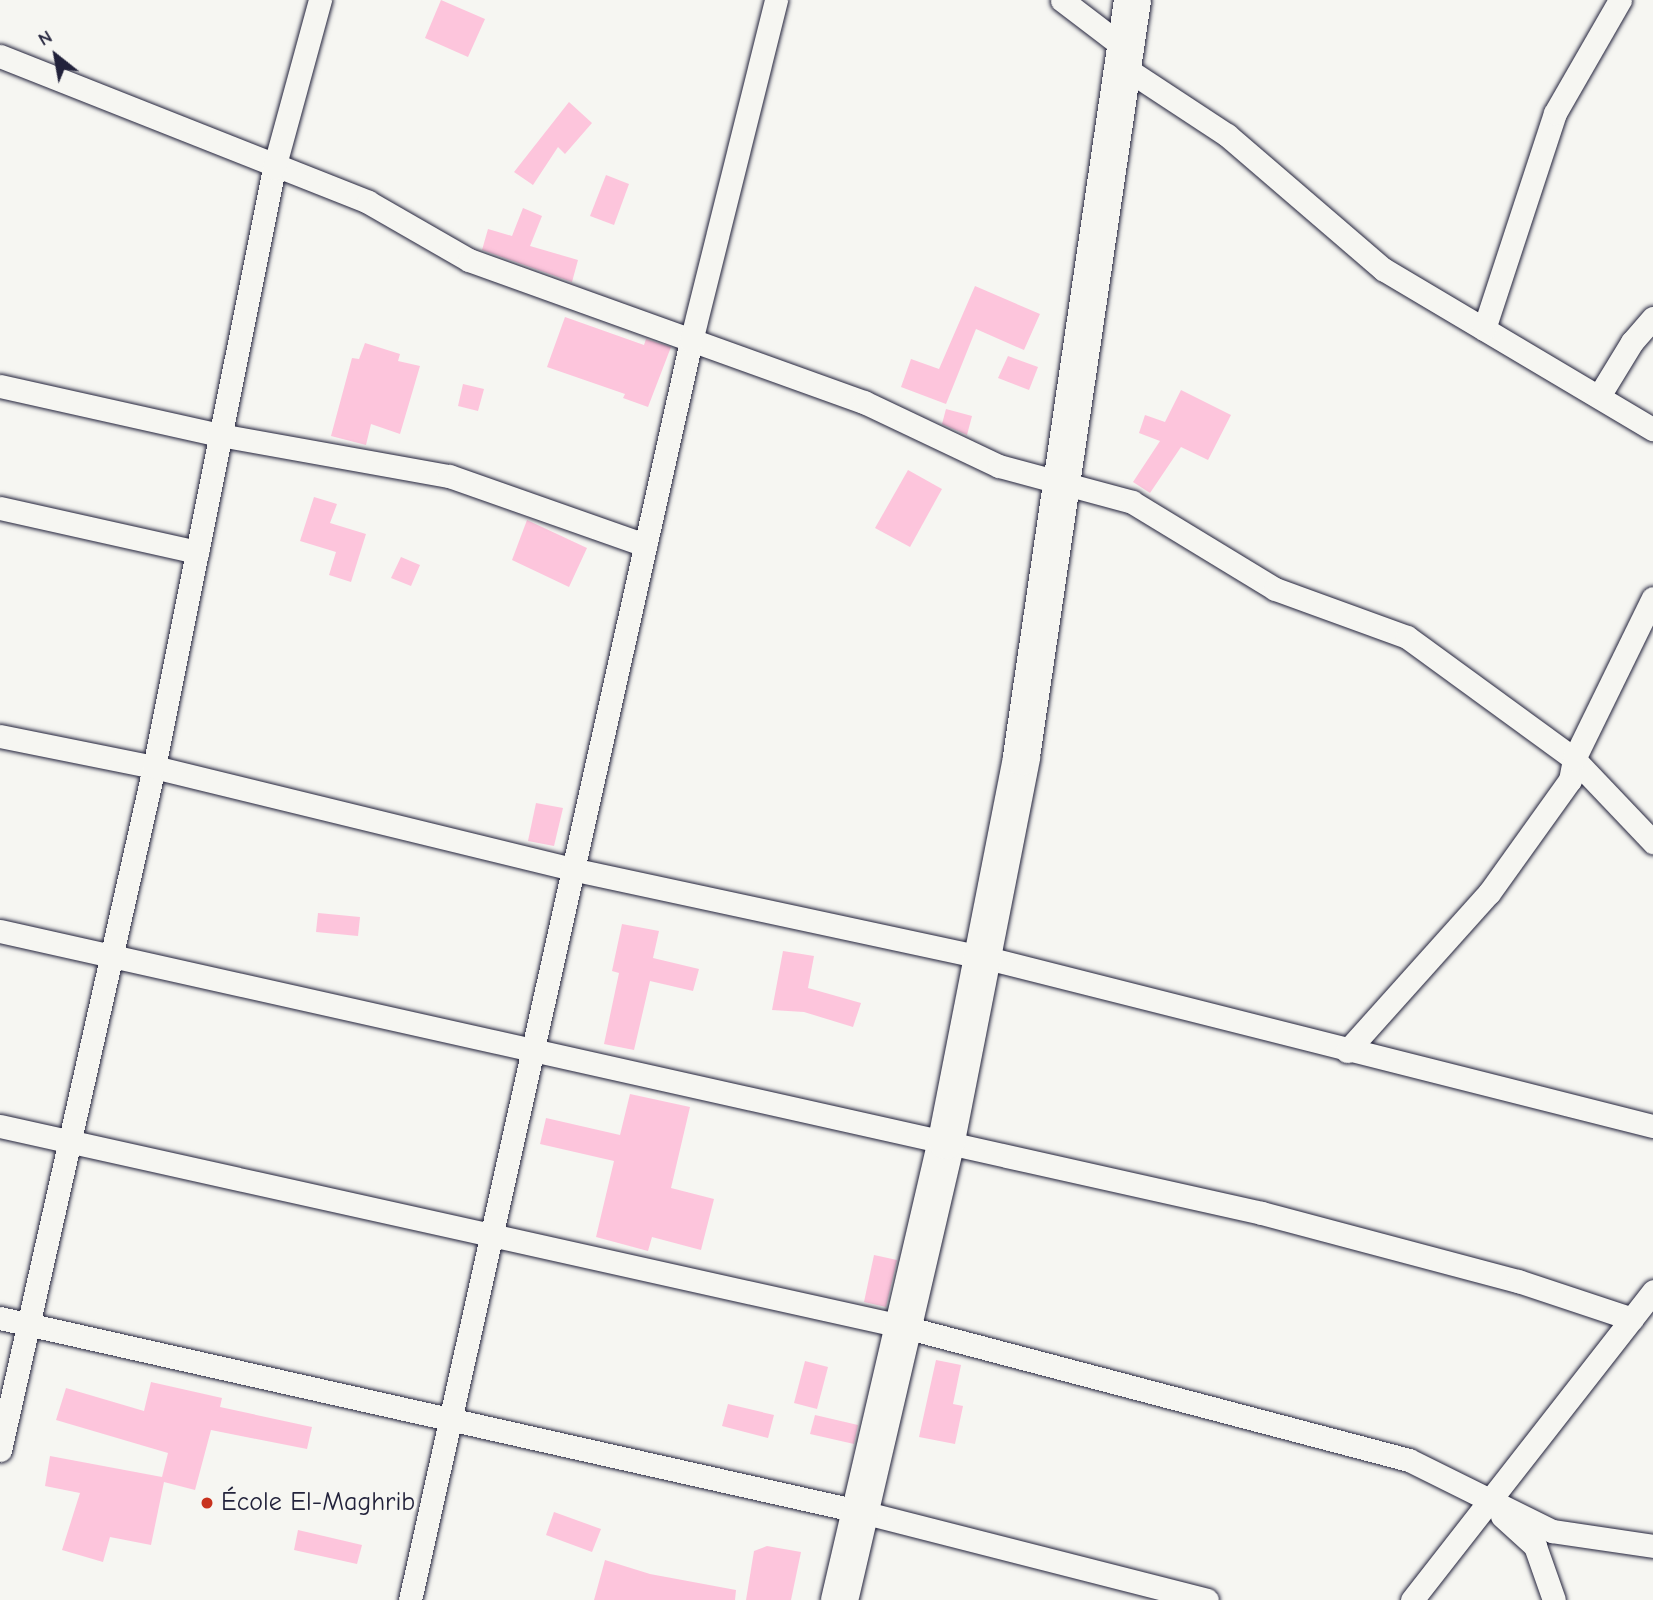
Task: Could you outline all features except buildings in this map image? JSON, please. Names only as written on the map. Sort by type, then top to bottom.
[{"type":"main road","points":[[839,1600],[946,1140],[984,957],[1021,756],[1126,58],[1132,0]]},
{"type":"street","points":[[0,1450],[154,766],[274,168],[320,0]]},
{"type":"street","points":[[410,1600],[493,1236],[571,869],[691,341],[776,0]]},
{"type":"street","points":[[1062,0],[1126,58],[1227,135],[1383,269],[1653,429]]},
{"type":"street","points":[[1485,328],[1555,113],[1620,0]]},
{"type":"street","points":[[0,56],[274,168],[368,202],[469,260],[864,402],[999,467],[1060,486],[1132,502],[1275,589],[1407,637],[1574,759],[1653,842]]},
{"type":"street","points":[[1599,396],[1632,342],[1653,318]]},
{"type":"street","points":[[0,386],[220,435],[449,476],[645,545]]},
{"type":"street","points":[[0,508],[197,552]]},
{"type":"street","points":[[1347,1051],[1489,893],[1570,780],[1574,759],[1653,598]]},
{"type":"street","points":[[0,736],[154,766],[571,869],[984,957],[1347,1051],[1653,1126]]},
{"type":"street","points":[[0,931],[532,1051],[946,1140],[1289,1220],[1518,1281],[1632,1319]]},
{"type":"street","points":[[0,1126],[901,1326],[1409,1460],[1488,1503],[1552,1531],[1653,1546]]},
{"type":"street","points":[[1412,1600],[1653,1291]]},
{"type":"street","points":[[0,1318],[858,1511],[1207,1600]]},
{"type":"street","points":[[1488,1503],[1535,1546],[1554,1600]]},
{"type":"place","name":"École El-Maghrib","points":[[207,1503]]}]
